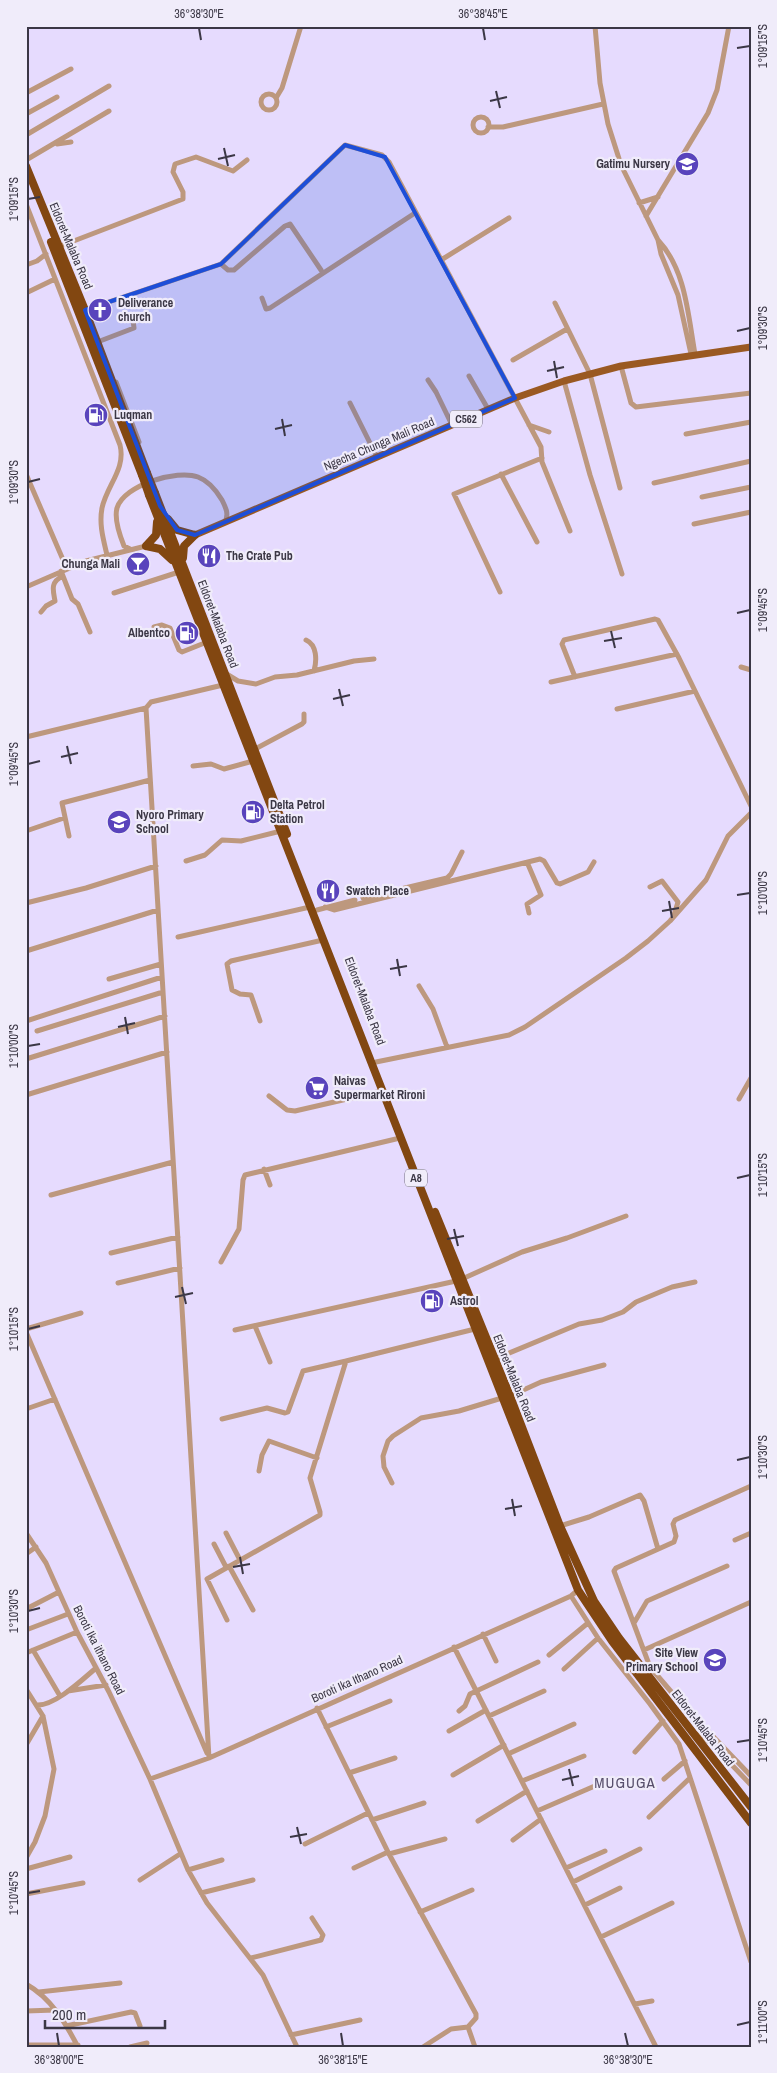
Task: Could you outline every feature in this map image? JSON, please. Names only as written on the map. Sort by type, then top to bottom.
[{"type":"highway","name":"Eldoret-Malaba Road","points":[[26,166],[58,247],[87,310],[179,570],[280,830],[314,908],[323,940],[400,1138],[459,1280],[495,1359],[506,1397],[578,1590],[618,1649],[751,1823]]},
{"type":"highway","name":"Eldoret-Malaba Road","points":[[26,179],[145,474]]},
{"type":"highway","name":"Eldoret-Malaba Road","points":[[157,507],[188,577],[314,908],[376,1062],[459,1280],[475,1329],[506,1397],[578,1569],[605,1620],[751,1807]]},
{"type":"highway","points":[[157,507],[177,530],[195,536]]},
{"type":"highway","points":[[157,507],[158,530],[154,538],[146,546],[165,552],[179,570]]},
{"type":"highway","points":[[188,577],[182,552],[186,542],[195,536]]},
{"type":"main road","name":"Ngecha Chunga Mali Road","points":[[195,536],[488,409],[564,381],[621,366],[751,346]]},
{"type":"street","points":[[276,98],[282,88],[302,26]]},
{"type":"street","points":[[367,26],[409,26]]},
{"type":"street","points":[[595,26],[597,62],[603,104],[618,156],[658,240],[669,252],[681,282],[692,354]]},
{"type":"street","points":[[646,216],[711,108],[717,90],[729,26]]},
{"type":"street","points":[[26,93],[71,69]]},
{"type":"street","points":[[26,135],[109,86]]},
{"type":"street","points":[[26,114],[57,97]]},
{"type":"street","points":[[488,127],[503,127],[603,104]]},
{"type":"street","points":[[26,160],[109,111]]},
{"type":"street","points":[[52,145],[71,142]]},
{"type":"street","points":[[142,452],[87,310],[221,264],[347,144],[385,157],[542,450],[542,462],[570,531]]},
{"type":"street","points":[[58,247],[183,199],[183,192],[173,172],[175,164],[196,157],[233,171],[247,160]]},
{"type":"street","points":[[639,203],[658,197]]},
{"type":"street","points":[[26,204],[122,454],[122,462],[106,494],[101,518],[101,530],[107,554]]},
{"type":"street","points":[[262,298],[267,310],[416,212]]},
{"type":"street","points":[[440,260],[509,218]]},
{"type":"street","points":[[221,264],[228,270],[234,270],[285,226],[290,224],[321,270]]},
{"type":"street","points":[[27,226],[35,226]]},
{"type":"street","points":[[26,265],[46,254]]},
{"type":"street","points":[[26,293],[56,279]]},
{"type":"street","points":[[556,302],[590,374],[620,488]]},
{"type":"street","points":[[100,341],[134,328],[134,320]]},
{"type":"street","points":[[513,360],[568,329]]},
{"type":"street","points":[[621,366],[631,403],[636,407],[751,393]]},
{"type":"street","points":[[469,376],[488,409]]},
{"type":"street","points":[[428,380],[452,425]]},
{"type":"street","points":[[564,381],[590,475],[622,574]]},
{"type":"street","points":[[350,403],[377,457]]},
{"type":"street","points":[[686,434],[751,422]]},
{"type":"street","points":[[529,425],[549,432]]},
{"type":"street","points":[[500,592],[454,494],[542,458]]},
{"type":"street","points":[[654,483],[751,462]]},
{"type":"street","points":[[26,474],[67,569]]},
{"type":"street","points":[[130,549],[124,546],[118,526],[116,514],[119,504],[128,492],[167,477],[187,474],[198,477],[210,484],[225,507],[227,514],[225,522]]},
{"type":"street","points":[[502,474],[537,542]]},
{"type":"street","points":[[702,497],[751,487]]},
{"type":"street","points":[[694,524],[751,512]]},
{"type":"street","points":[[41,612],[46,606],[55,601],[54,583],[67,569],[107,554],[146,546]]},
{"type":"street","points":[[114,593],[179,570]]},
{"type":"street","points":[[26,587],[62,574]]},
{"type":"street","points":[[62,574],[72,599],[78,604],[90,632]]},
{"type":"street","points":[[576,677],[562,644],[564,640],[655,619],[660,622],[751,806]]},
{"type":"street","points":[[154,627],[162,625],[170,628],[178,650],[182,652],[207,642]]},
{"type":"street","points":[[306,640],[314,648],[316,662],[314,671]]},
{"type":"street","points":[[551,682],[677,654]]},
{"type":"street","points":[[225,673],[238,681],[256,684],[275,677],[297,675],[354,661],[374,659]]},
{"type":"street","points":[[741,667],[751,670]]},
{"type":"street","points":[[26,737],[146,708],[151,702],[224,684]]},
{"type":"street","points":[[617,709],[695,691]]},
{"type":"street","points":[[146,708],[209,1758]]},
{"type":"street","points":[[254,749],[302,724],[305,719],[304,714]]},
{"type":"street","points":[[193,766],[211,764],[224,769],[253,761]]},
{"type":"street","points":[[69,836],[62,803],[150,780]]},
{"type":"street","points":[[376,1062],[508,1035],[525,1027],[648,941],[673,917],[706,880],[728,836],[751,813]]},
{"type":"street","points":[[26,831],[64,818]]},
{"type":"street","points":[[186,861],[205,854],[222,840],[241,841],[280,830]]},
{"type":"street","points":[[325,908],[448,878],[462,852]]},
{"type":"street","points":[[178,937],[314,908],[334,910],[527,862],[543,860],[559,884],[588,872],[594,862]]},
{"type":"street","points":[[527,862],[541,895],[527,904],[529,912]]},
{"type":"street","points":[[26,904],[156,866]]},
{"type":"street","points":[[650,888],[662,881],[678,902],[673,917]]},
{"type":"street","points":[[26,951],[158,910]]},
{"type":"street","points":[[260,1021],[251,995],[240,994],[232,990],[227,964],[231,961],[323,940]]},
{"type":"street","points":[[109,979],[162,964]]},
{"type":"street","points":[[26,1021],[162,977]]},
{"type":"street","points":[[419,986],[434,1009],[447,1047]]},
{"type":"street","points":[[37,1031],[163,992]]},
{"type":"street","points":[[26,1059],[165,1016]]},
{"type":"street","points":[[26,1094],[167,1052]]},
{"type":"street","points":[[739,1099],[751,1078]]},
{"type":"street","points":[[269,1096],[287,1110],[295,1112],[382,1091]]},
{"type":"street","points":[[221,1262],[239,1230],[244,1176],[247,1173],[400,1138]]},
{"type":"street","points":[[51,1194],[173,1162]]},
{"type":"street","points":[[264,1169],[270,1186]]},
{"type":"street","points":[[235,1330],[459,1280],[522,1252],[626,1216]]},
{"type":"street","points":[[112,1254],[178,1237]]},
{"type":"street","points":[[118,1283],[180,1268]]},
{"type":"street","points":[[495,1359],[583,1323],[602,1320],[623,1312],[636,1302],[674,1286],[695,1282]]},
{"type":"street","points":[[81,1314],[26,1330],[209,1758]]},
{"type":"street","points":[[255,1326],[270,1362]]},
{"type":"street","points":[[222,1419],[267,1408],[286,1412],[290,1410],[303,1371],[475,1329]]},
{"type":"street","points":[[227,1620],[206,1580],[320,1515],[310,1481],[346,1361]]},
{"type":"street","points":[[392,1483],[384,1467],[383,1456],[388,1442],[393,1436],[421,1418],[459,1411],[506,1397],[541,1382],[604,1365]]},
{"type":"street","points":[[26,1409],[55,1399]]},
{"type":"street","points":[[260,1471],[262,1455],[269,1441],[317,1458]]},
{"type":"street","points":[[751,1486],[675,1520],[673,1524],[675,1540],[615,1569],[650,1666],[674,1695],[751,1776]]},
{"type":"street","points":[[560,1526],[589,1517],[640,1495],[644,1501],[658,1549]]},
{"type":"street","name":"Boroti Ika ithano Road","points":[[26,1533],[36,1547],[77,1632],[106,1686],[150,1779],[188,1870],[201,1893],[263,1975],[297,2047]]},
{"type":"street","points":[[226,1533],[240,1560]]},
{"type":"street","points":[[735,1540],[751,1533]]},
{"type":"street","points":[[214,1544],[253,1610]]},
{"type":"street","points":[[26,1554],[36,1547]]},
{"type":"street","points":[[634,1623],[647,1601],[727,1566]]},
{"type":"street","name":"Boroti Ika Ithano Road","points":[[150,1779],[209,1758],[454,1646],[571,1596],[578,1590]]},
{"type":"street","points":[[26,1608],[59,1592]]},
{"type":"street","points":[[571,1596],[598,1638],[679,1744],[751,1962]]},
{"type":"street","points":[[644,1650],[751,1602]]},
{"type":"street","points":[[26,1630],[68,1614]]},
{"type":"street","points":[[548,1655],[588,1623]]},
{"type":"street","points":[[26,1652],[77,1632]]},
{"type":"street","points":[[483,1634],[496,1661]]},
{"type":"street","points":[[564,1669],[598,1638]]},
{"type":"street","points":[[454,1646],[656,2047]]},
{"type":"street","points":[[33,1650],[60,1696]]},
{"type":"street","points":[[459,1711],[465,1706],[470,1694],[476,1690],[538,1662]]},
{"type":"street","points":[[37,1705],[43,1705],[68,1691],[96,1668]]},
{"type":"street","points":[[68,1691],[106,1686]]},
{"type":"street","points":[[26,1689],[44,1716],[54,1761],[54,1780],[43,1821],[26,1858]]},
{"type":"street","points":[[489,1716],[544,1691]]},
{"type":"street","points":[[326,1727],[390,1701]]},
{"type":"street","points":[[317,1708],[388,1853],[476,2014],[476,2018],[468,2027],[451,2029],[423,2047]]},
{"type":"street","points":[[449,1731],[486,1710]]},
{"type":"street","points":[[26,1745],[44,1716]]},
{"type":"street","points":[[634,1752],[663,1721]]},
{"type":"street","points":[[508,1754],[574,1724]]},
{"type":"street","points":[[693,1733],[710,1742],[751,1785]]},
{"type":"street","points":[[453,1775],[504,1745]]},
{"type":"street","points":[[522,1781],[584,1756]]},
{"type":"street","points":[[349,1773],[395,1758]]},
{"type":"street","points":[[664,1779],[685,1761]]},
{"type":"street","points":[[649,1817],[690,1778]]},
{"type":"street","points":[[538,1811],[604,1782]]},
{"type":"street","points":[[478,1822],[527,1791]]},
{"type":"street","points":[[372,1820],[424,1803]]},
{"type":"street","points":[[305,1844],[368,1813]]},
{"type":"street","points":[[513,1840],[541,1819]]},
{"type":"street","points":[[354,1868],[388,1853],[445,1840]]},
{"type":"street","points":[[573,1882],[640,1849]]},
{"type":"street","points":[[566,1868],[605,1850]]},
{"type":"street","points":[[140,1880],[180,1854]]},
{"type":"street","points":[[26,1869],[70,1857]]},
{"type":"street","points":[[188,1870],[222,1860]]},
{"type":"street","points":[[201,1893],[253,1880]]},
{"type":"street","points":[[26,1894],[83,1883]]},
{"type":"street","points":[[585,1905],[620,1888]]},
{"type":"street","points":[[420,1912],[472,1890]]},
{"type":"street","points":[[601,1937],[672,1903]]},
{"type":"street","points":[[252,1958],[321,1940],[323,1935],[312,1918]]},
{"type":"street","points":[[39,1992],[120,1983]]},
{"type":"street","points":[[26,1984],[39,1992],[55,2010],[78,2046]]},
{"type":"street","points":[[635,2004],[652,2001]]},
{"type":"street","points":[[26,2011],[55,2010]]},
{"type":"street","points":[[66,2026],[131,2012],[135,2014],[140,2026]]},
{"type":"street","points":[[291,2035],[360,2020]]},
{"type":"street","points":[[468,2027],[475,2047]]},
{"type":"street","points":[[130,2047],[147,2043]]},
{"type":"street","points":[[26,2045],[78,2046]]},
{"type":"highlighted area","points":[[345,145],[385,157],[515,398],[195,535],[177,530],[160,506],[85,310],[221,264]]},
{"type":"place","name":"Gatimu Nursery","points":[[687,164]]},
{"type":"place","name":"Deliverance church","points":[[100,310]]},
{"type":"place","name":"Luqman","points":[[96,415]]},
{"type":"place","name":"The Crate Pub","points":[[209,556]]},
{"type":"place","name":"Chunga Mali","points":[[138,564]]},
{"type":"place","name":"Albentco","points":[[187,633]]},
{"type":"place","name":"Delta Petrol Station","points":[[253,812]]},
{"type":"place","name":"Nyoro Primary School","points":[[119,822]]},
{"type":"place","name":"Swatch Place","points":[[328,891]]},
{"type":"place","name":"Naivas Supermarket Rironi","points":[[317,1088]]},
{"type":"place","name":"Astrol","points":[[432,1301]]},
{"type":"place","name":"Site View Primary School","points":[[715,1660]]},
{"type":"district","name":"MUGUGA","points":[[625,1782]]}]
